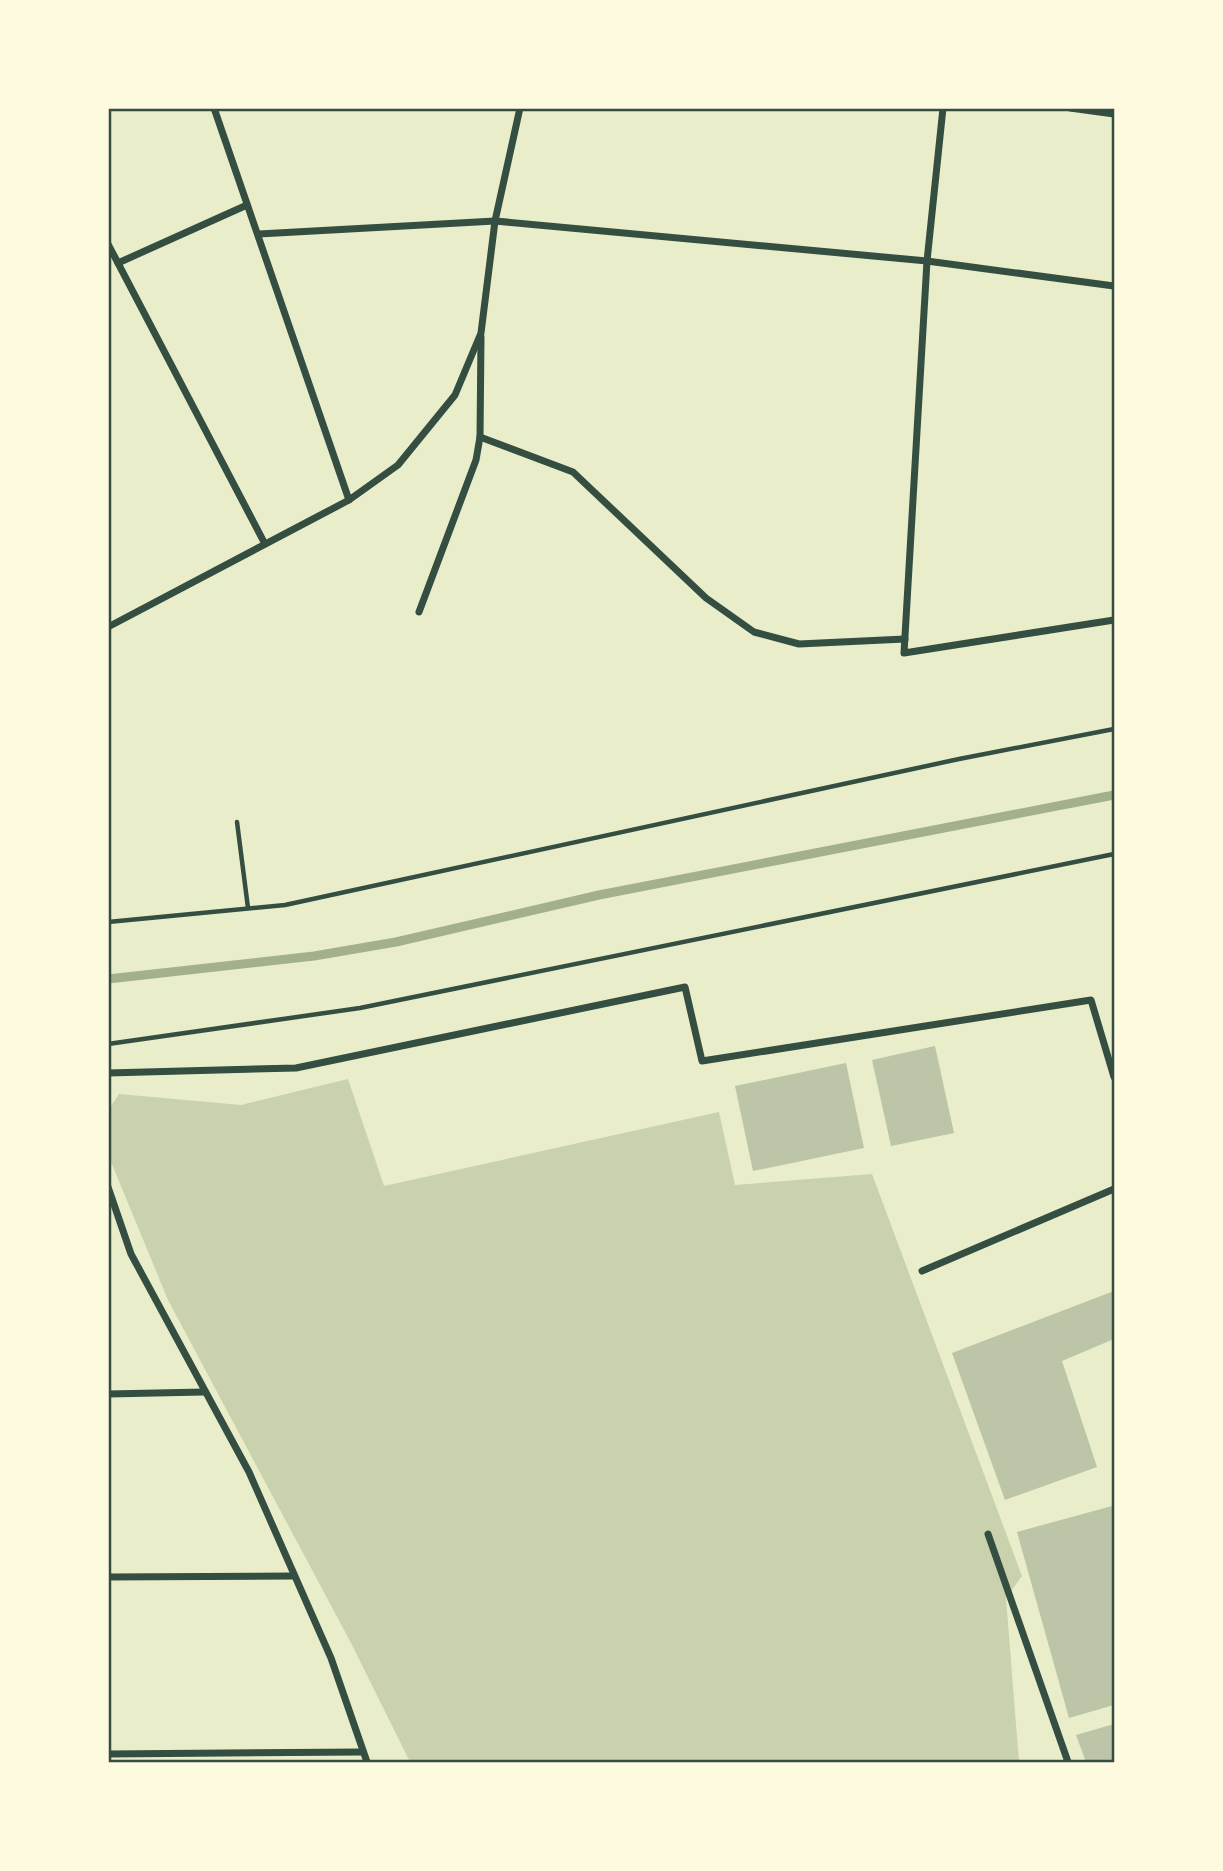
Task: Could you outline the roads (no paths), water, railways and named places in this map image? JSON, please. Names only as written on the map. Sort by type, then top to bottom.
[{"type":"street","points":[[214,108],[349,500]]},
{"type":"street","points":[[419,612],[476,460],[480,437],[481,333],[495,220],[520,108]]},
{"type":"street","points":[[943,108],[927,261],[904,653],[1115,620]]},
{"type":"street","points":[[1070,108],[1115,114]]},
{"type":"street","points":[[118,263],[247,205]]},
{"type":"street","points":[[259,234],[495,220],[927,261],[1115,285]]},
{"type":"street","points":[[108,244],[265,544]]},
{"type":"street","points":[[108,627],[349,500],[398,466],[455,395],[481,333]]},
{"type":"street","points":[[480,437],[573,472],[706,598],[754,632],[799,644],[905,639]]},
{"type":"street","points":[[108,1073],[296,1068],[685,987],[702,1060],[1091,1000],[1115,1077]]},
{"type":"street","points":[[108,1187],[112,1207],[131,1254],[249,1472],[331,1658],[367,1762]]},
{"type":"street","points":[[922,1272],[1115,1189]]},
{"type":"street","points":[[108,1394],[204,1392]]},
{"type":"street","points":[[988,1534],[1068,1762]]},
{"type":"street","points":[[108,1577],[294,1576]]},
{"type":"street","points":[[108,1754],[363,1752]]},
{"type":"waterway","points":[[108,979],[314,956],[396,942],[599,895],[1114,795]]}]
